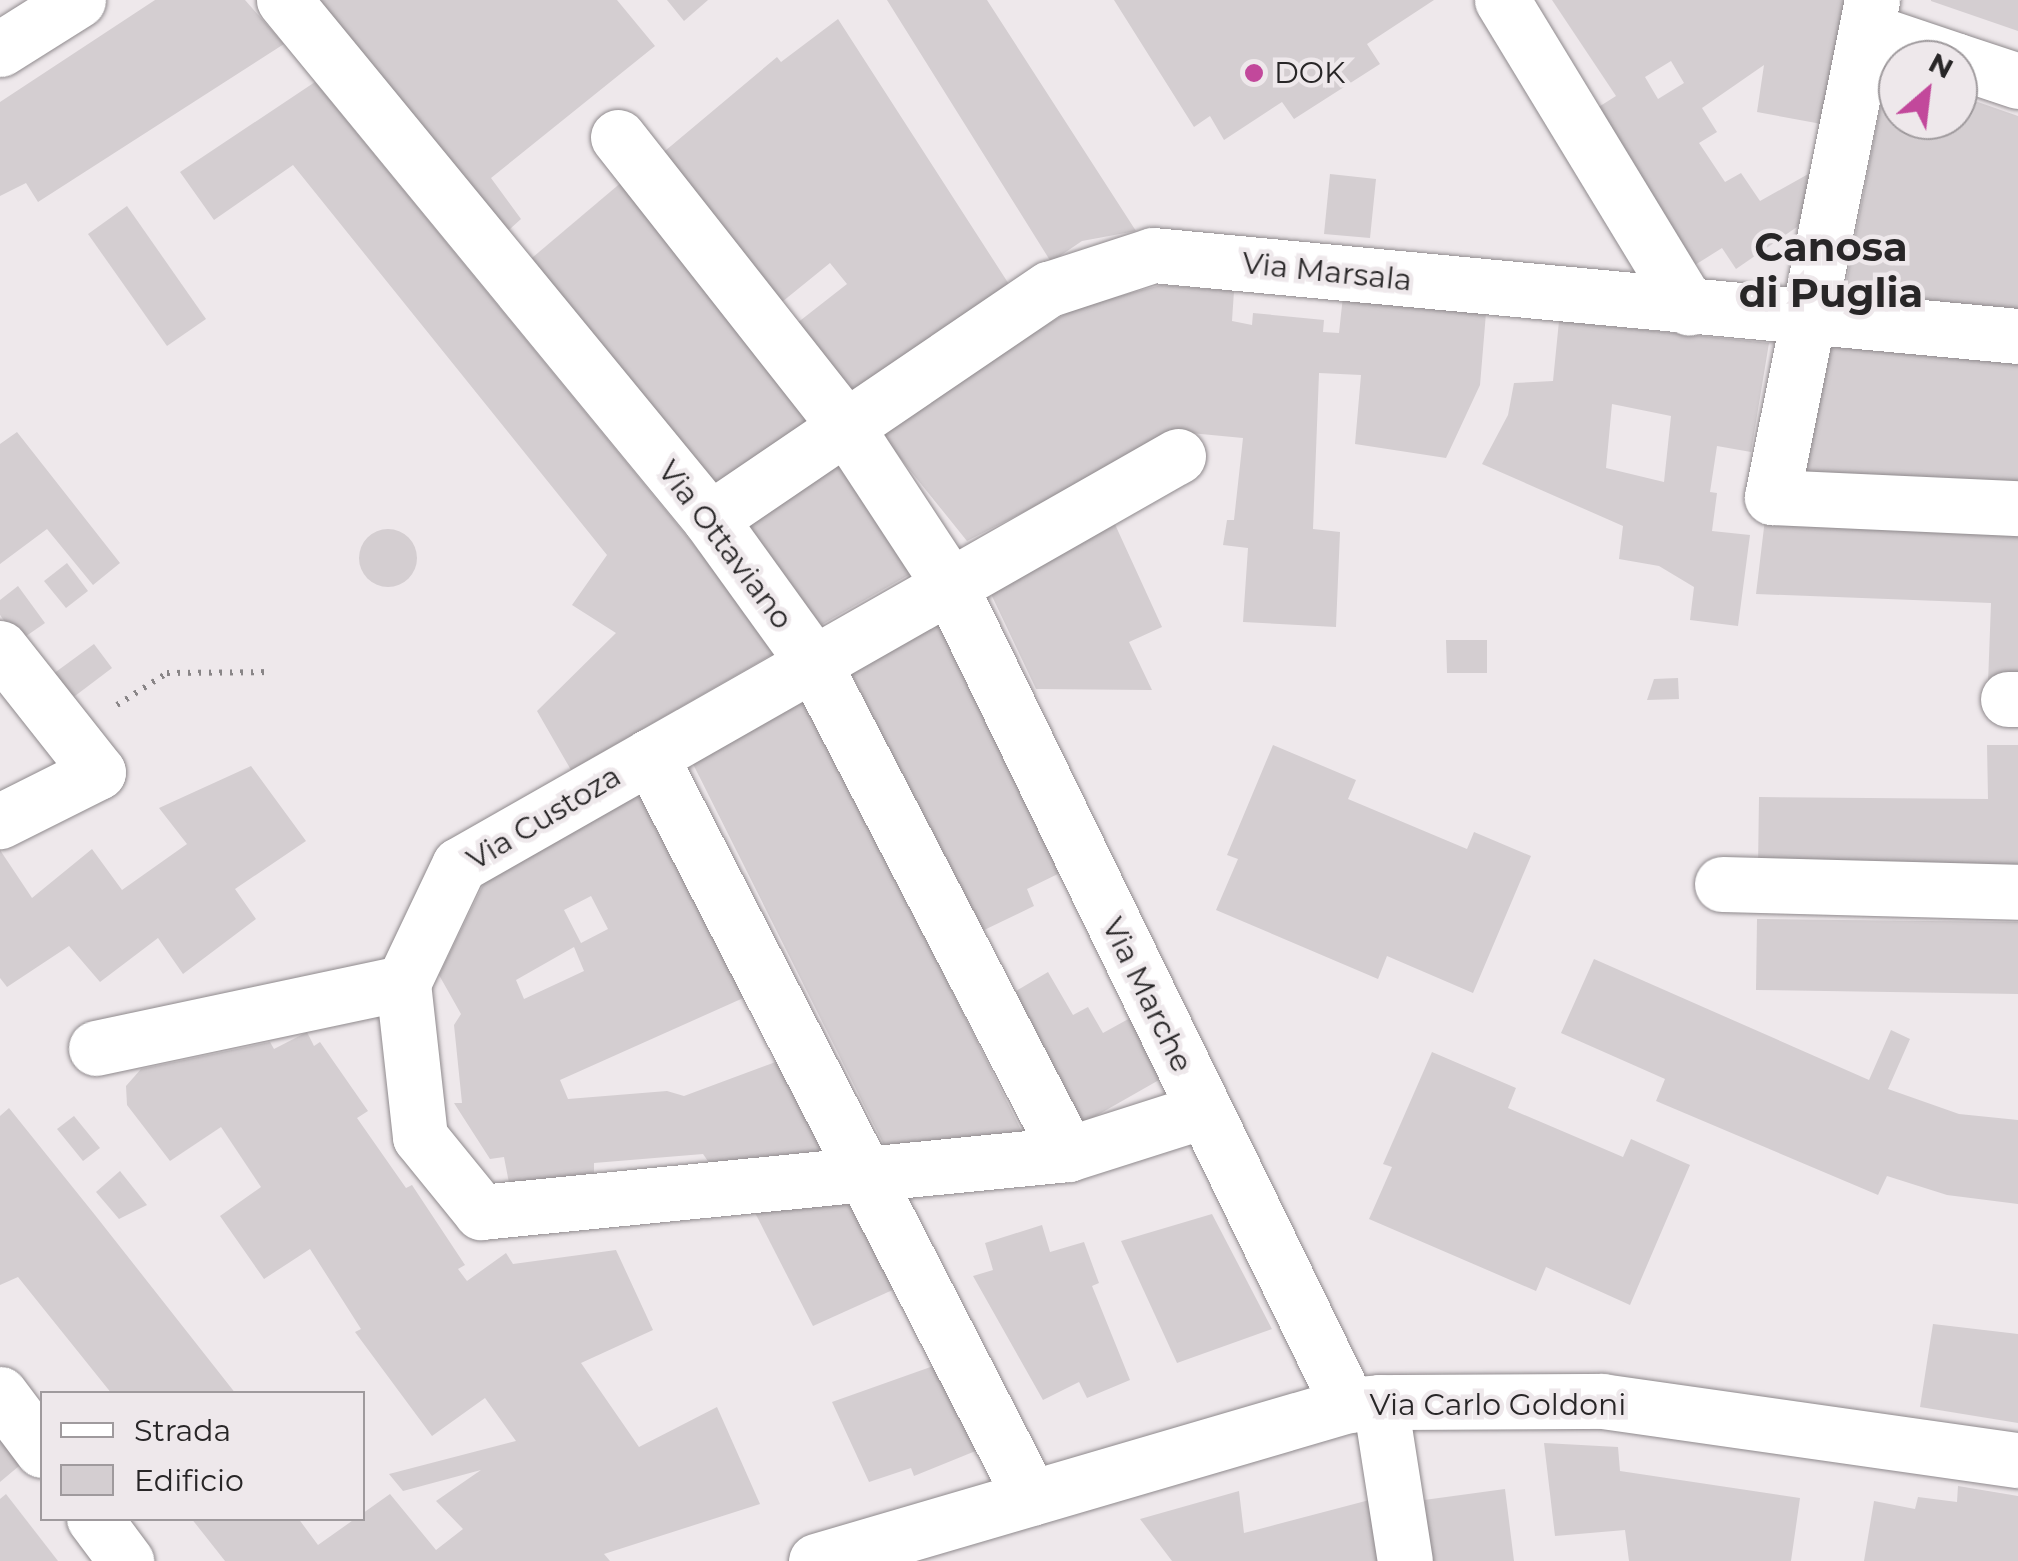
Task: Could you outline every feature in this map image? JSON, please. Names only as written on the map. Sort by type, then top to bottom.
[{"type":"street","points":[[0,49],[78,0]]},
{"type":"street","name":"Via Ottaviano","points":[[284,0],[710,518],[813,662],[1068,1154]]},
{"type":"street","points":[[1502,0],[1689,308]]},
{"type":"street","points":[[1917,40],[1869,15],[1803,320],[1772,498],[2018,508]]},
{"type":"street","points":[[1978,67],[2018,81]]},
{"type":"street","name":"Via Marche","points":[[618,137],[846,427],[950,584],[1203,1111],[1364,1403],[1405,1561]]},
{"type":"street","name":"Via Marsala","points":[[710,518],[1049,289],[1153,255],[1803,320],[2018,336]]},
{"type":"street","name":"Via Custoza","points":[[403,983],[458,866],[1178,456]]},
{"type":"street","points":[[0,648],[98,772],[0,821]]},
{"type":"street","points":[[650,756],[1031,1498]]},
{"type":"street","points":[[1722,884],[2018,892]]},
{"type":"street","points":[[96,1048],[403,983],[420,1136],[481,1212],[1068,1154],[1203,1111]]},
{"type":"street","points":[[0,1394],[40,1447]]},
{"type":"street","name":"Via Carlo Goldoni","points":[[816,1561],[1364,1403],[1602,1401],[2018,1460]]},
{"type":"street","points":[[96,1521],[126,1561]]},
{"type":"path","points":[[70,736],[166,672],[272,672]]},
{"type":"building","points":[[155,0],[245,0],[284,44],[38,202],[26,183],[0,196],[0,102]]},
{"type":"building","points":[[311,0],[617,0],[655,46],[491,178],[521,219],[502,236]]},
{"type":"building","points":[[667,0],[708,0],[684,21]]},
{"type":"building","points":[[887,0],[987,0],[1136,231],[1082,241],[1051,262]]},
{"type":"building","name":"DOK","points":[[1114,0],[1434,0],[1367,44],[1380,64],[1294,119],[1282,102],[1224,140],[1210,116],[1194,127]]},
{"type":"building","points":[[1552,0],[1848,0],[1827,125],[1757,112],[1764,65],[1702,108],[1717,132],[1699,143],[1725,182],[1741,173],[1760,201],[1819,168],[1810,218],[1736,269],[1722,248],[1695,265],[1597,108],[1616,96]],"holes":[[[1671,61],[1684,83],[1658,99],[1645,77]]]},
{"type":"building","points":[[2018,0],[2018,31],[1931,1]]},
{"type":"building","points":[[838,19],[1014,292],[848,403],[792,327],[847,284],[830,263],[777,306],[659,156],[777,57],[781,62]]},
{"type":"building","points":[[315,82],[780,650],[571,770],[537,711],[616,633],[572,605],[607,555],[293,165],[214,220],[180,172]]},
{"type":"building","points":[[1978,102],[2018,116],[2018,313],[1843,299],[1878,119],[1878,140],[1978,140]]},
{"type":"building","points":[[1330,174],[1376,179],[1370,238],[1324,234]]},
{"type":"building","points":[[623,181],[813,420],[710,490],[526,263]]},
{"type":"building","points":[[127,206],[206,319],[167,346],[88,234]]},
{"type":"building","points":[[1161,285],[1234,291],[1232,321],[1252,325],[1253,313],[1324,320],[1323,332],[1339,333],[1343,296],[1486,313],[1480,385],[1446,458],[1355,444],[1361,375],[1319,373],[1313,529],[1340,532],[1336,627],[1243,622],[1248,548],[1223,545],[1227,520],[1234,520],[1243,438],[1180,432],[967,541],[880,433],[961,375],[1077,307]]},
{"type":"building","points":[[1559,321],[1769,343],[1751,452],[1717,446],[1710,492],[1717,493],[1712,531],[1750,535],[1738,626],[1690,620],[1694,587],[1659,566],[1619,559],[1623,526],[1482,464],[1508,415],[1514,383],[1553,381]],"holes":[[[1612,404],[1671,416],[1664,482],[1606,468]]]},
{"type":"building","points":[[1822,343],[2018,359],[2018,485],[1803,473]]},
{"type":"building","points":[[17,432],[120,563],[93,585],[47,529],[0,564],[0,444]]},
{"type":"building","points":[[843,456],[926,565],[821,625],[738,527]]},
{"type":"building","points":[[1765,519],[2018,531],[2018,683],[1988,683],[1991,603],[1756,594]]},
{"type":"building","points":[[1113,520],[1162,627],[1129,642],[1152,690],[1036,689],[991,594]]},
{"type":"building","points":[[388,529],[408,538],[417,558],[408,578],[388,587],[368,578],[359,558],[368,538]]},
{"type":"building","points":[[67,563],[88,591],[66,608],[44,581]]},
{"type":"building","points":[[18,586],[45,623],[19,641],[0,615],[0,600]]},
{"type":"building","points":[[943,616],[1062,872],[1027,889],[1034,906],[980,932],[849,669]]},
{"type":"building","points":[[1446,640],[1487,640],[1487,673],[1447,673]]},
{"type":"building","points":[[94,644],[112,668],[71,699],[53,674]]},
{"type":"building","points":[[1678,678],[1679,699],[1647,700],[1654,679]]},
{"type":"building","points":[[804,693],[1024,1136],[886,1149],[688,754]]},
{"type":"building","points":[[1273,745],[1356,780],[1348,799],[1467,849],[1474,832],[1531,856],[1473,993],[1387,956],[1378,979],[1216,910],[1238,859],[1227,855]]},
{"type":"building","points":[[1987,745],[2018,745],[2018,874],[1758,867],[1759,797],[1988,799]]},
{"type":"building","points":[[251,766],[306,841],[235,889],[256,919],[183,974],[158,938],[100,982],[69,946],[7,987],[0,978],[0,850],[32,898],[92,849],[122,890],[187,844],[159,808]]},
{"type":"building","points":[[650,788],[750,995],[560,1080],[568,1099],[667,1091],[684,1096],[781,1060],[831,1155],[712,1167],[703,1154],[594,1163],[594,1176],[509,1183],[504,1157],[490,1159],[454,1103],[462,1103],[454,1025],[461,1014],[439,975],[485,881]],"holes":[[[591,896],[608,929],[581,943],[564,910]],[[574,947],[584,971],[524,999],[516,980]]]},
{"type":"building","points":[[1757,919],[2018,922],[2018,994],[1756,990]]},
{"type":"building","points":[[1594,959],[1869,1080],[1891,1030],[1910,1039],[1888,1089],[1959,1114],[2018,1120],[2018,1204],[1947,1195],[1887,1176],[1878,1195],[1656,1101],[1665,1079],[1561,1033]]},
{"type":"building","points":[[1048,972],[1073,1015],[1088,1007],[1103,1033],[1132,1017],[1166,1076],[1080,1125],[1011,994]]},
{"type":"building","points":[[307,1032],[314,1046],[320,1042],[368,1111],[357,1118],[406,1188],[412,1185],[465,1265],[458,1269],[467,1281],[506,1253],[513,1264],[616,1250],[653,1330],[581,1363],[639,1447],[717,1407],[760,1504],[604,1554],[610,1561],[225,1561],[193,1521],[300,1521],[318,1545],[352,1521],[365,1521],[365,1512],[390,1494],[436,1550],[463,1529],[436,1501],[481,1470],[403,1491],[389,1474],[516,1441],[485,1398],[432,1436],[355,1332],[361,1329],[310,1249],[264,1279],[220,1216],[261,1187],[221,1127],[170,1161],[127,1105],[126,1086],[141,1069],[270,1042],[274,1049]]},
{"type":"building","points":[[1432,1052],[1516,1088],[1508,1108],[1623,1157],[1631,1139],[1690,1165],[1630,1305],[1546,1267],[1536,1291],[1369,1219],[1392,1167],[1383,1164]]},
{"type":"building","points":[[9,1108],[234,1391],[110,1391],[18,1277],[0,1285],[0,1116]]},
{"type":"building","points":[[74,1116],[100,1148],[83,1161],[57,1129]]},
{"type":"building","points":[[120,1171],[147,1205],[119,1219],[96,1192]]},
{"type":"building","points":[[849,1195],[897,1288],[813,1326],[751,1205]]},
{"type":"building","points":[[1212,1214],[1272,1329],[1177,1363],[1121,1241]]},
{"type":"building","points":[[1042,1225],[1050,1252],[1084,1242],[1099,1283],[1092,1286],[1130,1380],[1087,1398],[1079,1382],[1043,1400],[973,1276],[993,1270],[985,1243]]},
{"type":"building","points":[[1933,1324],[2018,1334],[2018,1423],[1920,1407]]},
{"type":"building","points":[[939,1364],[978,1450],[914,1476],[911,1468],[869,1482],[832,1402]]},
{"type":"building","points":[[0,1428],[25,1461],[0,1482]]},
{"type":"building","points":[[1544,1443],[1618,1447],[1620,1471],[1800,1498],[1791,1561],[1629,1561],[1625,1530],[1555,1536]]},
{"type":"building","points":[[1958,1486],[2018,1496],[2018,1561],[1864,1561],[1874,1501],[1915,1509],[1918,1497],[1957,1502]]},
{"type":"building","points":[[1505,1489],[1514,1561],[1432,1561],[1424,1500]]},
{"type":"building","points":[[1239,1491],[1244,1533],[1377,1498],[1385,1561],[1172,1561],[1140,1519]]},
{"type":"building","points":[[6,1494],[58,1561],[0,1561],[0,1499]]},
{"type":"place","name":"DOK","points":[[1254,73]]},
{"type":"district","name":"Canosa di Puglia","points":[[1831,270]]}]
